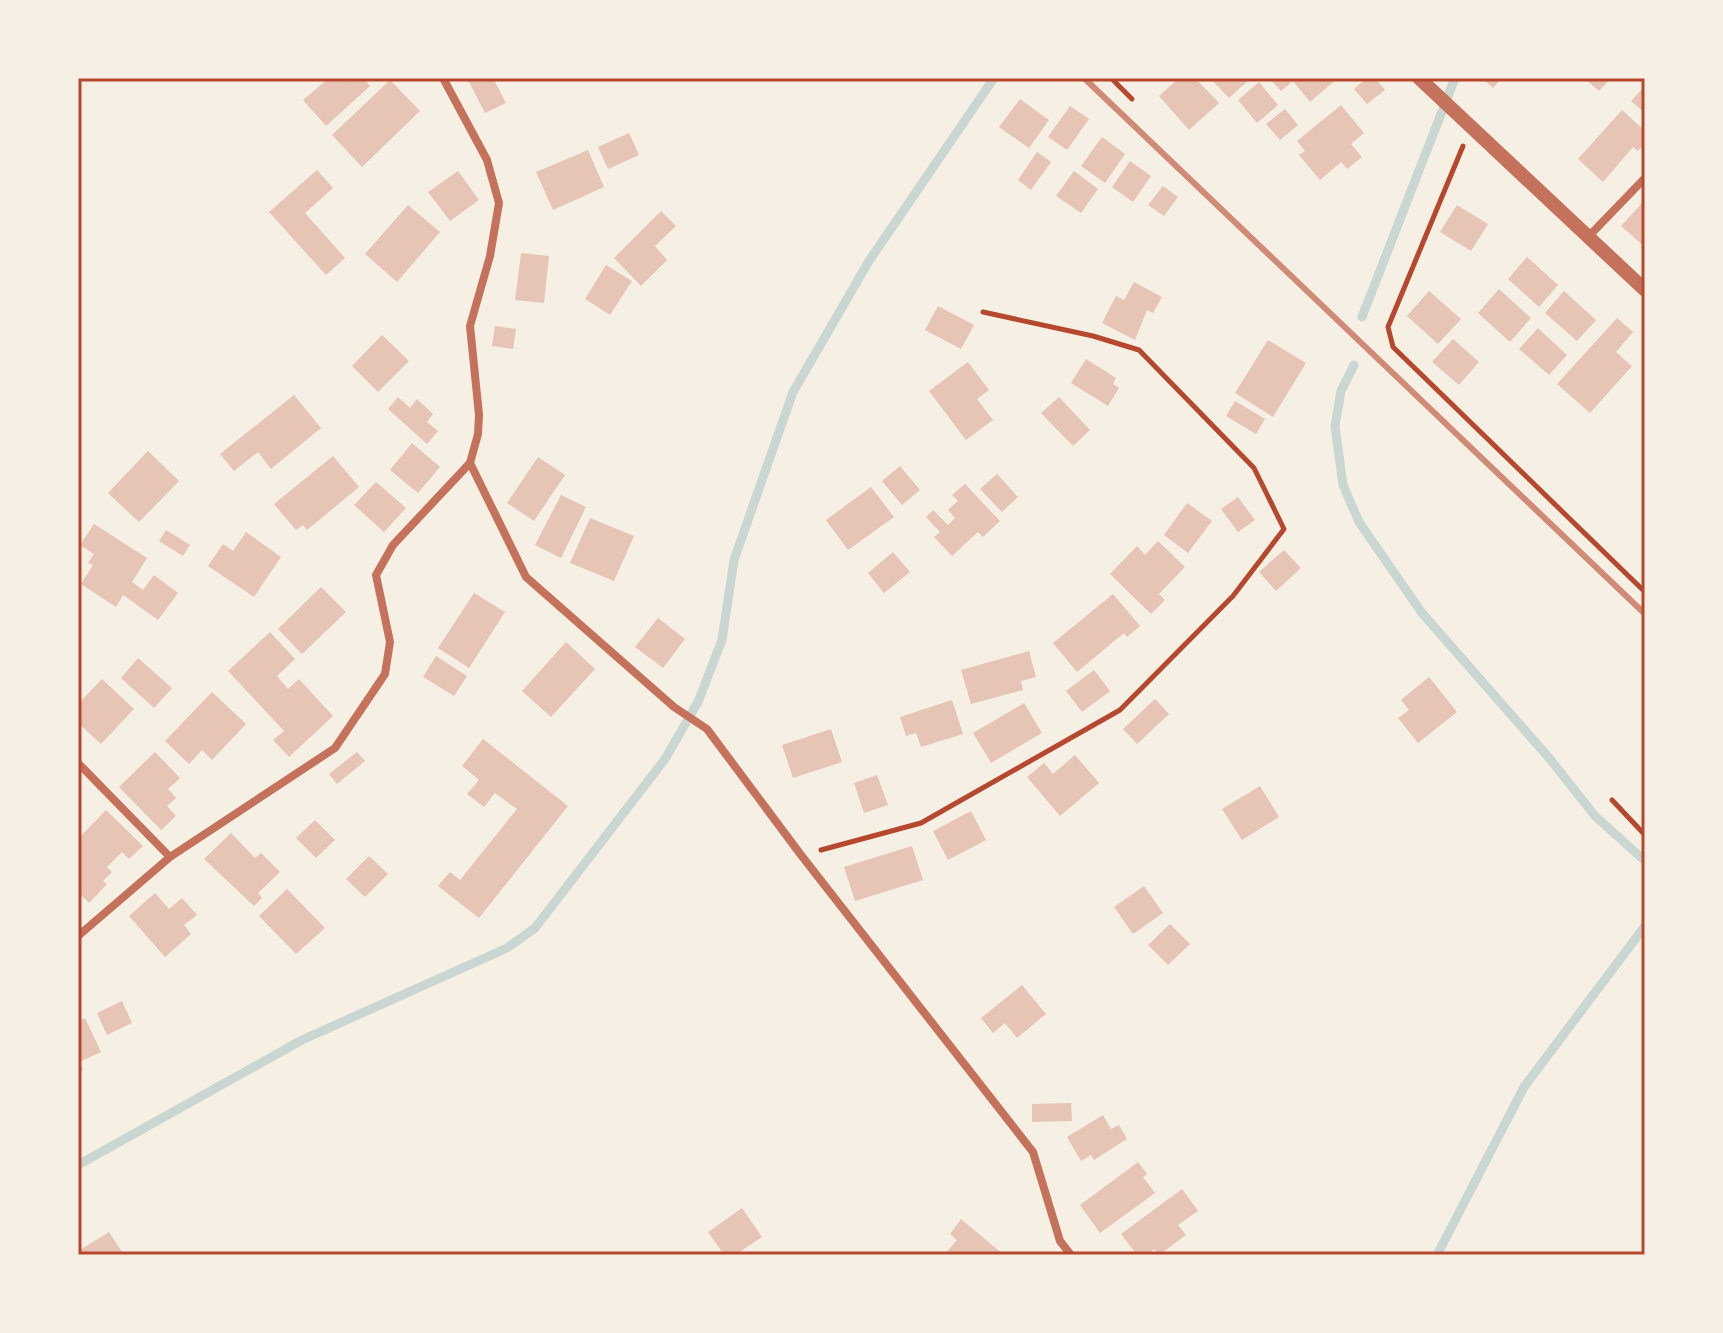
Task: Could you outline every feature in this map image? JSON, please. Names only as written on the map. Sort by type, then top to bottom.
[{"type":"street","points":[[78,936],[170,857],[335,748],[385,674],[390,642],[376,575],[393,545],[470,463],[478,434],[479,415],[470,326],[490,256],[499,203],[487,160],[443,78]]},
{"type":"street","points":[[1419,78],[1645,290]]},
{"type":"street","points":[[1589,236],[1645,178]]},
{"type":"street","points":[[470,463],[526,577],[674,707],[707,729],[801,855],[1033,1152],[1060,1241],[1071,1255]]},
{"type":"street","points":[[78,763],[170,857]]},
{"type":"path","points":[[1111,78],[1132,99]]},
{"type":"path","points":[[1471,127],[1388,327],[1393,347],[1645,592]]},
{"type":"path","points":[[801,855],[921,823],[1120,710],[1233,596],[1284,529],[1254,468],[1139,350],[1093,336],[983,312]]},
{"type":"path","points":[[1612,800],[1645,835]]},
{"type":"building","points":[[329,78],[347,78],[350,82],[354,78],[363,78],[370,86],[326,126],[303,100]]},
{"type":"building","points":[[493,78],[506,103],[485,113],[468,80]]},
{"type":"building","points":[[1179,78],[1195,78],[1219,103],[1189,130],[1159,96]]},
{"type":"building","points":[[1210,78],[1251,78],[1229,98]]},
{"type":"building","points":[[1269,78],[1338,78],[1310,102],[1293,81],[1281,91]]},
{"type":"building","points":[[1367,78],[1375,78],[1385,90],[1367,104],[1354,89]]},
{"type":"building","points":[[1482,78],[1502,78],[1493,88]]},
{"type":"building","points":[[1584,78],[1611,78],[1599,91]]},
{"type":"building","points":[[390,80],[420,111],[362,167],[332,135]]},
{"type":"building","points":[[1259,82],[1278,105],[1257,123],[1238,100]]},
{"type":"building","points":[[1645,86],[1645,113],[1631,101]]},
{"type":"building","points":[[1020,99],[1049,120],[1029,148],[999,127]]},
{"type":"building","points":[[1341,105],[1364,133],[1351,144],[1362,157],[1347,169],[1341,162],[1320,180],[1299,155],[1305,151],[1297,141]]},
{"type":"building","points":[[1070,106],[1089,119],[1067,150],[1048,137]]},
{"type":"building","points":[[1285,109],[1298,125],[1280,140],[1266,124]]},
{"type":"building","points":[[1622,110],[1645,131],[1645,143],[1638,151],[1633,147],[1603,182],[1578,159]]},
{"type":"building","points":[[629,133],[639,155],[608,169],[598,147]]},
{"type":"building","points":[[1102,137],[1125,154],[1105,183],[1081,166]]},
{"type":"building","points":[[588,150],[604,187],[553,210],[536,172]]},
{"type":"building","points":[[1037,152],[1051,162],[1031,190],[1018,180]]},
{"type":"building","points":[[1130,161],[1151,176],[1133,202],[1112,187]]},
{"type":"building","points":[[317,170],[333,188],[305,213],[345,258],[326,275],[269,212]]},
{"type":"building","points":[[458,171],[479,200],[450,221],[428,192]]},
{"type":"building","points":[[1074,171],[1098,189],[1081,213],[1056,196]]},
{"type":"building","points":[[1163,186],[1178,197],[1164,216],[1148,205]]},
{"type":"building","points":[[1645,200],[1645,247],[1621,226]]},
{"type":"building","points":[[408,205],[440,232],[397,282],[365,254]]},
{"type":"building","points":[[1457,205],[1488,224],[1471,251],[1440,232]]},
{"type":"building","points":[[661,211],[676,226],[655,246],[667,260],[641,286],[614,258]]},
{"type":"building","points":[[521,253],[549,256],[544,303],[515,300]]},
{"type":"building","points":[[1527,257],[1558,285],[1539,307],[1508,279]]},
{"type":"building","points":[[606,265],[632,281],[610,315],[585,299]]},
{"type":"building","points":[[1134,282],[1162,297],[1153,313],[1147,310],[1135,340],[1102,323],[1116,296],[1124,300]]},
{"type":"building","points":[[1499,289],[1531,318],[1510,342],[1478,313]]},
{"type":"building","points":[[1429,291],[1461,319],[1438,344],[1407,316]]},
{"type":"building","points":[[1564,291],[1596,320],[1577,341],[1545,313]]},
{"type":"building","points":[[938,306],[974,325],[961,349],[925,330]]},
{"type":"building","points":[[1617,318],[1633,332],[1616,352],[1632,366],[1590,413],[1557,384]]},
{"type":"building","points":[[495,326],[516,329],[513,349],[492,346]]},
{"type":"building","points":[[1538,328],[1567,355],[1549,375],[1519,349]]},
{"type":"building","points":[[382,335],[409,361],[378,392],[352,366]]},
{"type":"building","points":[[1453,339],[1479,362],[1459,385],[1432,362]]},
{"type":"building","points":[[1268,340],[1306,363],[1273,417],[1235,393]]},
{"type":"building","points":[[1086,359],[1116,378],[1113,384],[1119,388],[1108,406],[1071,383]]},
{"type":"building","points":[[968,362],[989,390],[977,399],[993,420],[966,440],[929,391]]},
{"type":"building","points":[[294,395],[321,428],[271,469],[258,452],[234,471],[220,454]]},
{"type":"building","points":[[398,397],[410,408],[417,399],[433,414],[427,422],[438,431],[427,444],[388,409]]},
{"type":"building","points":[[1059,397],[1090,430],[1073,446],[1041,413]]},
{"type":"building","points":[[1235,401],[1265,419],[1256,434],[1226,416]]},
{"type":"building","points":[[412,443],[440,467],[418,493],[390,470]]},
{"type":"building","points":[[148,451],[179,481],[139,522],[108,493]]},
{"type":"building","points":[[333,456],[359,487],[307,530],[303,525],[296,530],[274,504]]},
{"type":"building","points":[[538,457],[565,475],[534,521],[507,503]]},
{"type":"building","points":[[900,466],[920,490],[902,505],[882,481]]},
{"type":"building","points":[[997,474],[1018,497],[1002,512],[980,489]]},
{"type":"building","points":[[376,482],[406,508],[384,532],[354,505]]},
{"type":"building","points":[[965,484],[1000,521],[983,537],[978,532],[952,556],[934,537],[940,532],[926,517],[933,510],[948,525],[955,518],[948,510],[958,501],[952,495]]},
{"type":"building","points":[[871,487],[894,517],[848,550],[826,520]]},
{"type":"building","points":[[561,495],[586,507],[561,558],[535,545]]},
{"type":"building","points":[[1238,497],[1255,520],[1238,532],[1221,509]]},
{"type":"building","points":[[1187,503],[1212,521],[1188,553],[1164,535]]},
{"type":"building","points":[[590,518],[634,536],[614,581],[570,563]]},
{"type":"building","points":[[94,524],[147,558],[132,582],[143,590],[154,575],[178,593],[158,620],[123,595],[116,607],[81,584],[93,565],[88,563],[94,554],[80,545]]},
{"type":"building","points":[[166,530],[190,545],[183,556],[159,541]]},
{"type":"building","points":[[246,532],[281,557],[254,597],[208,566],[223,544],[233,551]]},
{"type":"building","points":[[1158,541],[1185,567],[1159,594],[1165,600],[1151,614],[1110,574],[1137,546],[1145,555]]},
{"type":"building","points":[[1284,550],[1301,568],[1276,591],[1259,572]]},
{"type":"building","points":[[893,552],[910,572],[884,593],[868,573]]},
{"type":"building","points":[[321,587],[346,612],[302,654],[278,629]]},
{"type":"building","points":[[474,593],[505,612],[469,668],[438,648]]},
{"type":"building","points":[[1113,594],[1140,626],[1127,637],[1124,633],[1077,672],[1053,643]]},
{"type":"building","points":[[658,618],[685,639],[663,668],[635,647]]},
{"type":"building","points":[[270,632],[295,659],[277,676],[288,689],[299,679],[333,716],[289,757],[273,740],[284,731],[228,671]]},
{"type":"building","points":[[566,642],[595,669],[551,717],[522,691]]},
{"type":"building","points":[[1029,651],[1036,677],[1021,681],[1023,690],[971,704],[961,670]]},
{"type":"building","points":[[436,656],[467,676],[454,696],[423,677]]},
{"type":"building","points":[[138,658],[172,688],[154,708],[121,678]]},
{"type":"building","points":[[1094,670],[1110,691],[1082,712],[1066,691]]},
{"type":"building","points":[[1429,677],[1457,712],[1418,743],[1398,718],[1409,710],[1401,700]]},
{"type":"building","points":[[102,679],[134,709],[101,744],[78,723],[78,704]]},
{"type":"building","points":[[212,692],[246,724],[212,760],[202,750],[189,764],[165,741]]},
{"type":"building","points":[[1155,699],[1169,714],[1137,744],[1123,729]]},
{"type":"building","points":[[952,700],[963,734],[921,747],[916,733],[906,736],[900,717]]},
{"type":"building","points":[[1024,703],[1042,733],[991,763],[973,733]]},
{"type":"building","points":[[831,729],[842,762],[793,778],[782,745]]},
{"type":"building","points":[[483,739],[568,806],[479,918],[438,886],[450,872],[460,880],[517,809],[495,793],[484,807],[467,794],[479,780],[462,766]]},
{"type":"building","points":[[155,752],[180,778],[168,789],[176,798],[167,806],[176,816],[161,830],[119,787]]},
{"type":"building","points":[[357,752],[365,761],[337,784],[329,774]]},
{"type":"building","points":[[1075,755],[1099,783],[1060,816],[1027,777],[1044,763],[1053,774]]},
{"type":"building","points":[[877,775],[888,805],[864,813],[854,783]]},
{"type":"building","points":[[1260,786],[1279,817],[1242,840],[1222,809]]},
{"type":"building","points":[[106,810],[143,846],[129,859],[122,852],[107,867],[112,872],[103,881],[107,884],[89,903],[78,892],[78,839]]},
{"type":"building","points":[[971,811],[986,840],[948,860],[933,831]]},
{"type":"building","points":[[315,820],[335,840],[316,858],[296,838]]},
{"type":"building","points":[[231,833],[255,858],[261,853],[280,872],[258,893],[262,898],[254,906],[204,859]]},
{"type":"building","points":[[912,846],[923,880],[855,901],[844,867]]},
{"type":"building","points":[[369,856],[388,874],[365,897],[346,879]]},
{"type":"building","points":[[1144,886],[1163,913],[1133,934],[1114,907]]},
{"type":"building","points":[[287,889],[325,928],[296,954],[259,916]]},
{"type":"building","points":[[155,893],[169,909],[182,898],[197,915],[184,925],[191,934],[165,957],[129,916]]},
{"type":"building","points":[[1170,924],[1190,944],[1168,965],[1148,945]]},
{"type":"building","points":[[1022,985],[1046,1014],[1017,1038],[1005,1023],[993,1033],[981,1018]]},
{"type":"building","points":[[122,1001],[132,1023],[107,1035],[97,1013]]},
{"type":"building","points":[[85,1018],[101,1052],[79,1062],[83,1070],[78,1072],[78,1022]]},
{"type":"building","points":[[1071,1103],[1072,1121],[1032,1122],[1032,1104]]},
{"type":"building","points":[[1103,1115],[1111,1129],[1119,1125],[1127,1139],[1094,1160],[1091,1155],[1081,1161],[1067,1137]]},
{"type":"building","points":[[1138,1162],[1147,1174],[1143,1177],[1155,1193],[1100,1233],[1080,1205]]},
{"type":"building","points":[[1182,1189],[1198,1211],[1178,1225],[1186,1235],[1159,1255],[1154,1249],[1147,1255],[1137,1255],[1121,1234]]},
{"type":"building","points":[[742,1208],[762,1237],[735,1255],[724,1255],[708,1232]]},
{"type":"building","points":[[961,1219],[1004,1255],[944,1255],[957,1240],[950,1234]]},
{"type":"building","points":[[109,1232],[124,1255],[78,1255],[78,1251]]},
{"type":"waterway","points":[[78,1165],[302,1040],[507,948],[535,928],[665,759],[698,702],[722,640],[734,560],[793,392],[869,261],[994,78]]},
{"type":"waterway","points":[[1362,317],[1455,78]]},
{"type":"waterway","points":[[1354,365],[1341,391],[1335,426],[1343,485],[1359,522],[1422,613],[1550,759],[1595,816],[1645,861]]},
{"type":"waterway","points":[[1437,1255],[1524,1087],[1645,926]]},
{"type":"railway","points":[[1084,78],[1645,614]]}]
